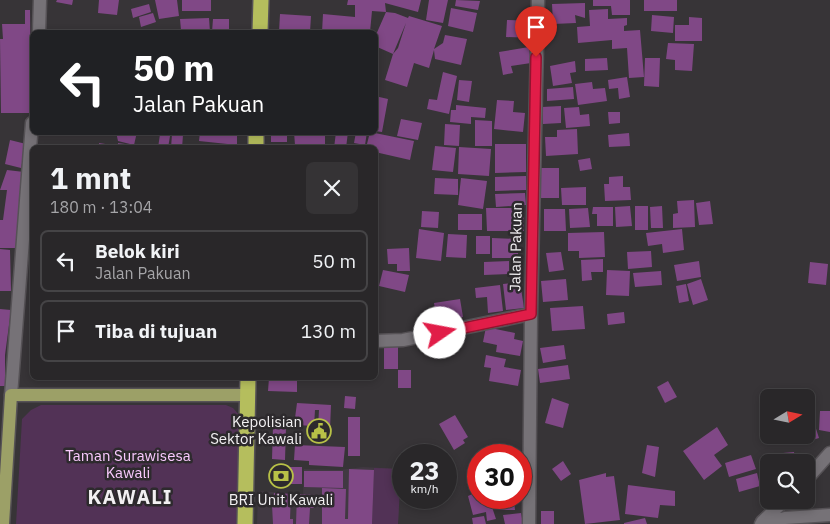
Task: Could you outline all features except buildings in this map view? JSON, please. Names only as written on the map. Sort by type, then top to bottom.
[{"type":"highway","points":[[260,30],[261,0]]},
{"type":"highway","points":[[245,524],[248,380]]},
{"type":"main road","points":[[3,524],[12,395],[247,395]]},
{"type":"street","points":[[39,30],[40,0]]},
{"type":"street","name":"Jalan Pakuan","points":[[530,524],[531,314],[538,0]]},
{"type":"street","points":[[12,395],[30,150]]},
{"type":"street","points":[[378,341],[403,340],[531,314]]},
{"type":"street","points":[[815,470],[830,453]]},
{"type":"street","points":[[761,524],[777,509]]},
{"type":"street","points":[[761,524],[785,518],[830,515]]},
{"type":"shaded area","points":[[363,467],[392,469],[392,509],[399,509],[398,524],[257,524],[258,491],[303,494],[304,469],[340,470]]},
{"type":"green space","name":"Taman Surawisesa Kawali","points":[[41,405],[226,405],[233,408],[240,416],[238,524],[16,524],[22,419],[31,410]]},
{"type":"green space","points":[[374,468],[392,469],[392,509],[399,509],[398,524],[372,524]]},
{"type":"place","name":"Kepolisian Sektor Kawali","points":[[319,431]]},
{"type":"place","name":"BRI Unit Kawali","points":[[281,476]]},
{"type":"district","name":"KAWALI","points":[[130,497]]},
{"type":"route","points":[[440,333],[531,314],[536,57]]}]
